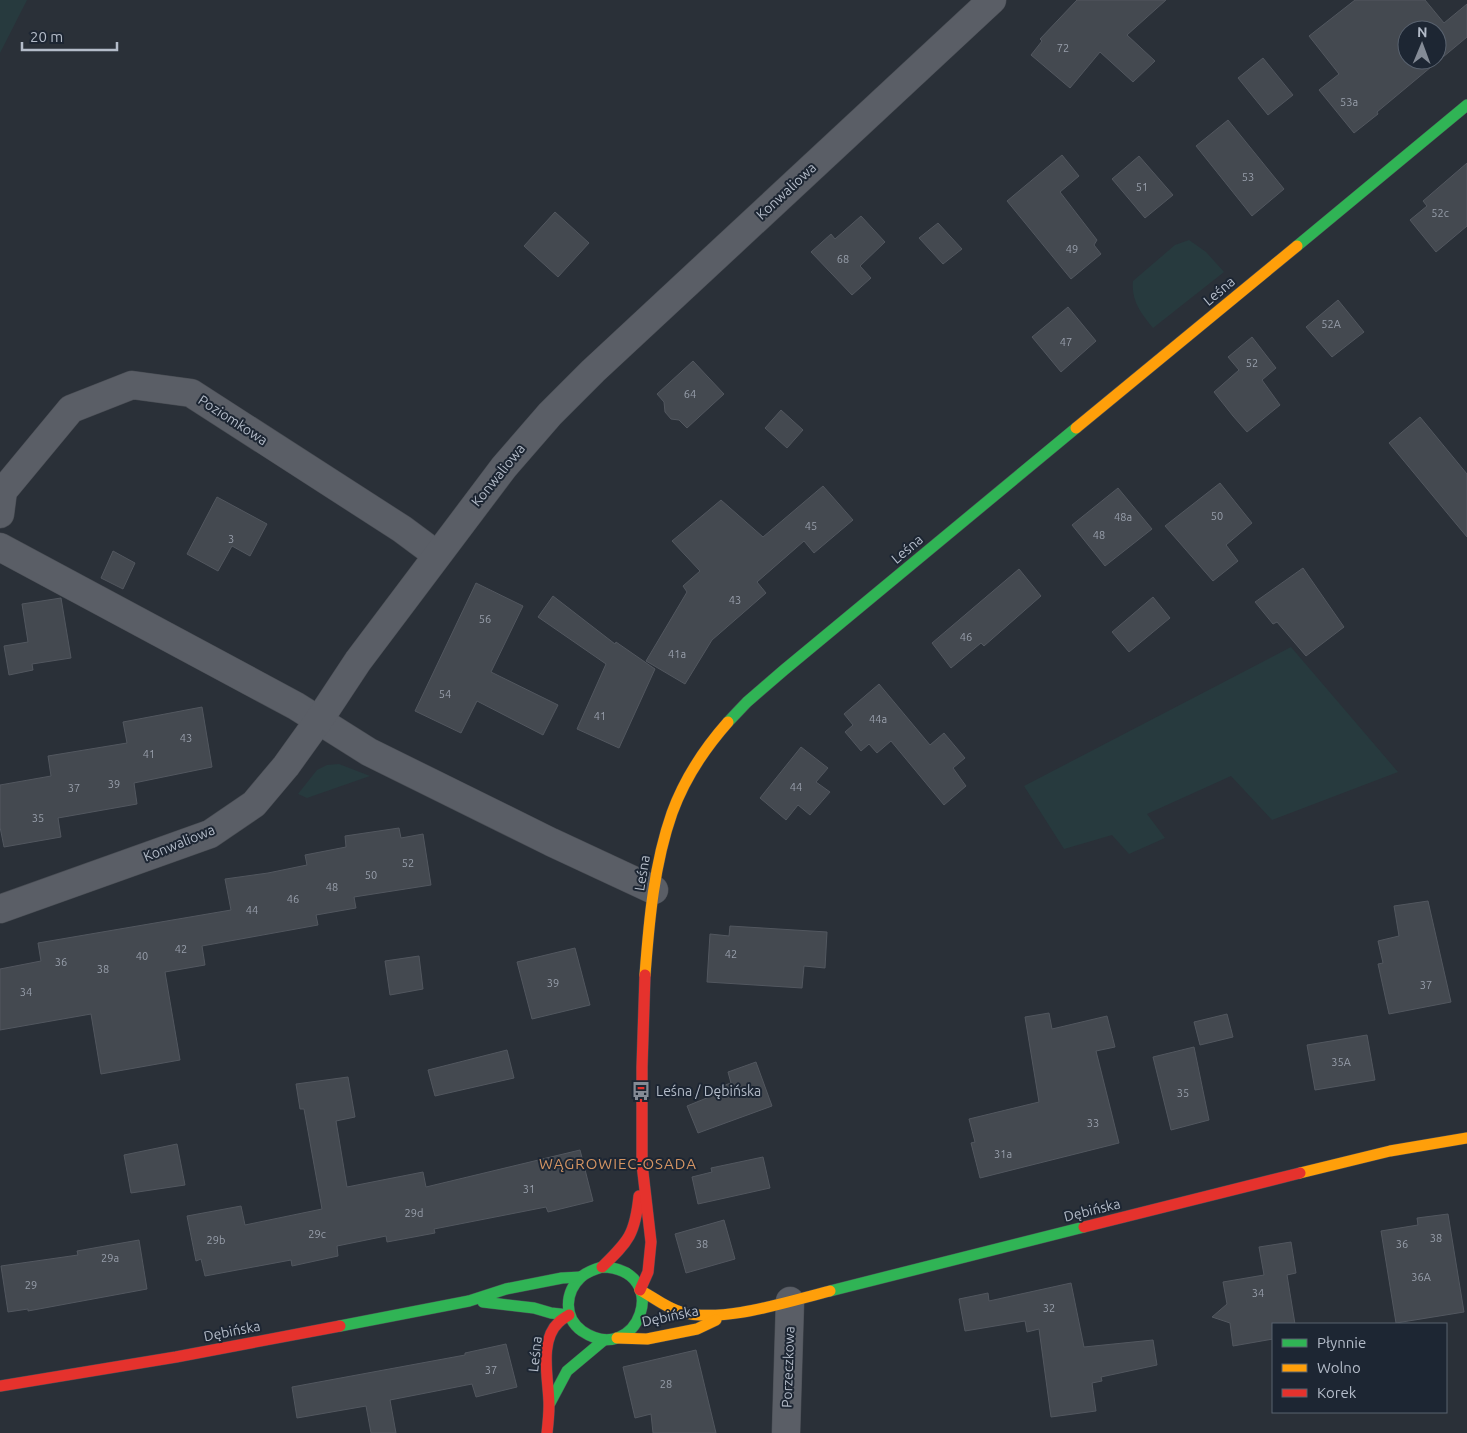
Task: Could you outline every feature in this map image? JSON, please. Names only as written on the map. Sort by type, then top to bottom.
[{"type":"street","name":"Konwaliowa","points":[[0,909],[210,834],[254,804],[286,766],[320,720],[358,661],[437,554],[504,467],[550,414],[593,371],[992,0]]},
{"type":"street","name":"Leśna","points":[[640,1290],[649,1271],[651,1252],[650,1224],[642,1169],[642,1010],[647,940],[659,858],[669,821],[685,787],[715,738],[751,699],[784,670],[1467,105]]},
{"type":"street","name":"Poziomkowa","points":[[0,514],[4,492],[71,409],[132,385],[191,393],[402,529],[437,554]]},
{"type":"street","points":[[0,547],[320,720],[369,752],[551,842],[654,890]]},
{"type":"street","name":"Dębińska","points":[[640,1290],[682,1313],[726,1315],[790,1301],[1351,1160],[1390,1151],[1467,1138]]},
{"type":"street","name":"Leśna","points":[[602,1267],[625,1243],[635,1224],[642,1169]]},
{"type":"street","points":[[602,1267],[614,1268],[625,1272],[634,1280],[640,1290],[642,1300],[638,1321],[630,1331],[618,1338],[604,1340],[594,1338],[578,1328],[569,1315],[568,1305],[574,1286],[581,1277],[591,1270],[602,1267]]},
{"type":"street","name":"Dębińska","points":[[0,1386],[176,1357],[469,1301],[506,1288],[562,1278],[581,1277]]},
{"type":"street","name":"Dębińska","points":[[469,1301],[513,1304],[551,1313],[569,1315]]},
{"type":"street","name":"Porzeczkowa","points":[[786,1433],[790,1301]]},
{"type":"street","name":"Leśna","points":[[547,1433],[550,1404],[546,1361],[551,1333],[560,1319],[569,1315]]},
{"type":"street","name":"Dębińska","points":[[618,1338],[647,1339],[697,1329],[726,1315]]},
{"type":"street","name":"Leśna","points":[[550,1404],[567,1371],[604,1340]]},
{"type":"green space","points":[[0,0],[27,0],[0,53]]},
{"type":"green space","points":[[1189,240],[1206,252],[1224,272],[1153,328],[1135,301],[1133,281],[1175,245]]},
{"type":"green space","points":[[1291,647],[1398,772],[1272,820],[1231,776],[1147,814],[1165,838],[1129,854],[1112,835],[1064,849],[1024,786]]},
{"type":"green space","points":[[339,764],[370,776],[307,798],[298,794],[317,770],[327,765]]},
{"type":"building","points":[[1077,0],[1166,0],[1127,35],[1155,61],[1133,82],[1100,52],[1070,88],[1031,55],[1042,41],[1040,39]]},
{"type":"building","points":[[1355,0],[1425,0],[1442,20],[1397,20],[1397,70],[1427,70],[1354,133],[1319,90],[1339,74],[1309,36]]},
{"type":"building","points":[[1467,4],[1467,37],[1447,54],[1447,21]]},
{"type":"building","points":[[1263,58],[1293,95],[1268,115],[1238,78]]},
{"type":"building","points":[[1228,120],[1284,189],[1252,216],[1196,146]]},
{"type":"building","points":[[1062,155],[1079,176],[1060,192],[1097,240],[1094,245],[1101,254],[1071,279],[1007,201]]},
{"type":"building","points":[[1139,156],[1173,195],[1145,218],[1112,179]]},
{"type":"building","points":[[1467,163],[1467,226],[1436,252],[1410,220],[1427,206],[1423,201]]},
{"type":"building","points":[[555,212],[589,243],[558,277],[524,246]]},
{"type":"building","points":[[861,216],[885,242],[860,266],[871,278],[852,295],[811,252],[831,234],[835,239]]},
{"type":"building","points":[[938,223],[962,249],[943,264],[919,238]]},
{"type":"building","points":[[1338,300],[1364,332],[1332,357],[1306,327]]},
{"type":"building","points":[[1068,307],[1096,341],[1061,372],[1032,337]]},
{"type":"building","points":[[1252,337],[1276,368],[1262,380],[1280,405],[1247,432],[1214,392],[1239,370],[1228,357]]},
{"type":"building","points":[[693,361],[724,394],[687,428],[679,420],[671,419],[665,412],[664,402],[657,394]]},
{"type":"building","points":[[781,410],[803,430],[787,448],[765,428]]},
{"type":"building","points":[[1420,417],[1467,474],[1467,537],[1389,443]]},
{"type":"building","points":[[1220,483],[1252,523],[1226,545],[1238,561],[1213,581],[1165,526]]},
{"type":"building","points":[[823,486],[853,520],[814,553],[804,541],[757,582],[766,593],[712,640],[685,684],[646,661],[687,592],[683,586],[700,571],[672,541],[721,500],[763,537]]},
{"type":"building","points":[[1118,488],[1152,529],[1105,566],[1072,525]]},
{"type":"building","points":[[217,497],[267,524],[250,556],[232,546],[218,571],[187,554]]},
{"type":"building","points":[[113,551],[135,563],[123,589],[101,578]]},
{"type":"building","points":[[1303,568],[1344,627],[1306,656],[1277,622],[1273,624],[1255,602]]},
{"type":"building","points":[[1019,569],[1041,596],[984,646],[981,643],[951,668],[932,643]]},
{"type":"building","points":[[476,583],[523,606],[491,672],[558,705],[543,735],[477,701],[461,733],[415,711]]},
{"type":"building","points":[[553,596],[615,644],[616,642],[655,669],[619,748],[577,729],[606,664],[538,617]]},
{"type":"building","points":[[1153,597],[1170,618],[1129,652],[1112,632]]},
{"type":"building","points":[[61,598],[71,658],[32,664],[33,670],[9,675],[4,646],[28,642],[22,604]]},
{"type":"building","points":[[879,684],[930,745],[944,733],[965,758],[953,768],[966,786],[944,805],[891,741],[877,753],[869,744],[861,751],[845,732],[853,725],[844,714]]},
{"type":"building","points":[[202,707],[212,767],[134,783],[137,804],[58,818],[61,837],[4,847],[0,827],[0,785],[51,776],[48,756],[127,743],[123,722]]},
{"type":"building","points":[[801,747],[828,768],[816,782],[830,792],[810,815],[798,805],[786,820],[760,798]]},
{"type":"building","points":[[399,828],[401,838],[423,834],[431,885],[354,897],[356,908],[316,915],[318,925],[202,946],[205,965],[165,972],[180,1060],[101,1074],[91,1014],[0,1030],[0,969],[41,961],[38,943],[231,910],[225,879],[307,865],[305,855],[346,847],[345,836]]},
{"type":"building","points":[[1428,901],[1451,1002],[1389,1014],[1378,964],[1383,963],[1378,941],[1399,936],[1394,906]]},
{"type":"building","points":[[730,926],[827,932],[825,968],[804,966],[802,988],[707,982],[710,934],[729,936]]},
{"type":"building","points":[[575,948],[590,1005],[532,1019],[517,962]]},
{"type":"building","points":[[419,956],[423,989],[390,995],[385,961]]},
{"type":"building","points":[[1049,1013],[1052,1029],[1107,1016],[1115,1047],[1096,1051],[1119,1143],[980,1178],[971,1143],[975,1142],[969,1119],[1039,1102],[1025,1017]]},
{"type":"building","points":[[1227,1014],[1233,1037],[1200,1045],[1194,1022]]},
{"type":"building","points":[[1367,1035],[1375,1080],[1315,1090],[1307,1045]]},
{"type":"building","points":[[1194,1047],[1209,1120],[1171,1130],[1153,1057]]},
{"type":"building","points":[[507,1050],[514,1078],[435,1096],[428,1070]]},
{"type":"building","points":[[756,1062],[772,1106],[698,1133],[687,1106],[714,1095],[711,1090],[731,1083],[728,1072]]},
{"type":"building","points":[[348,1077],[355,1117],[336,1121],[347,1187],[423,1172],[426,1187],[580,1150],[593,1201],[548,1212],[546,1207],[434,1229],[435,1233],[387,1242],[386,1236],[337,1246],[338,1256],[292,1266],[291,1260],[205,1276],[201,1259],[196,1261],[187,1216],[241,1206],[245,1225],[322,1209],[304,1109],[300,1109],[296,1084]]},
{"type":"building","points":[[177,1144],[185,1185],[131,1193],[124,1155]]},
{"type":"building","points":[[763,1157],[770,1188],[698,1204],[692,1177],[712,1172],[711,1168]]},
{"type":"building","points":[[1448,1214],[1464,1312],[1396,1323],[1381,1231],[1418,1225],[1417,1218]]},
{"type":"building","points":[[724,1220],[735,1259],[686,1273],[675,1234]]},
{"type":"building","points":[[139,1240],[147,1289],[28,1311],[28,1309],[8,1312],[1,1266],[78,1255],[77,1251]]},
{"type":"building","points":[[1291,1242],[1296,1273],[1287,1275],[1295,1323],[1272,1323],[1272,1339],[1233,1346],[1230,1323],[1212,1317],[1227,1304],[1223,1282],[1264,1275],[1259,1247]]},
{"type":"building","points":[[1071,1283],[1084,1347],[1153,1340],[1157,1365],[1101,1377],[1102,1381],[1092,1383],[1096,1411],[1051,1417],[1039,1329],[1027,1332],[1025,1321],[965,1331],[959,1299],[988,1293],[989,1301]]},
{"type":"building","points":[[506,1344],[517,1387],[476,1397],[472,1384],[390,1400],[396,1433],[371,1433],[366,1406],[297,1418],[292,1387],[465,1355],[465,1353]]},
{"type":"building","points":[[696,1350],[716,1433],[653,1433],[651,1414],[635,1418],[623,1367]]},
{"type":"traffic: fast","points":[[1297,246],[1467,105]]},
{"type":"traffic: fast","points":[[728,722],[747,702],[784,670],[1076,428]]},
{"type":"traffic: fast","points":[[830,1291],[1084,1227]]},
{"type":"traffic: fast","points":[[602,1267],[624,1272],[637,1283],[642,1298],[640,1314],[632,1328],[619,1337],[602,1339],[582,1331],[576,1325],[569,1312],[569,1297],[576,1283],[581,1277],[602,1267]]},
{"type":"traffic: fast","points":[[340,1326],[469,1301],[506,1289],[562,1278],[581,1277]]},
{"type":"traffic: fast","points":[[483,1302],[534,1308],[551,1313],[569,1315]]},
{"type":"traffic: fast","points":[[550,1403],[567,1371],[604,1340]]},
{"type":"traffic: slow","points":[[1076,428],[1297,246]]},
{"type":"traffic: slow","points":[[645,975],[657,872],[672,813],[696,765],[728,722]]},
{"type":"traffic: slow","points":[[1300,1173],[1390,1151],[1467,1138]]},
{"type":"traffic: slow","points":[[640,1290],[675,1310],[697,1315],[716,1315],[756,1310],[830,1291]]},
{"type":"traffic: slow","points":[[617,1338],[647,1339],[697,1329],[716,1320]]},
{"type":"traffic: jam","points":[[640,1290],[648,1272],[651,1242],[642,1164],[642,1067],[645,975]]},
{"type":"traffic: jam","points":[[1084,1227],[1300,1173]]},
{"type":"traffic: jam","points":[[602,1267],[619,1250],[629,1236],[633,1228],[639,1196]]},
{"type":"traffic: jam","points":[[547,1433],[549,1405],[546,1361],[549,1339],[560,1321],[569,1315]]},
{"type":"traffic: jam","points":[[0,1386],[176,1357],[340,1326]]},
{"type":"place","name":"Leśna / Dębińska","points":[[641,1091]]},
{"type":"district","name":"WĄGROWIEC-OSADA","points":[[618,1163]]}]
